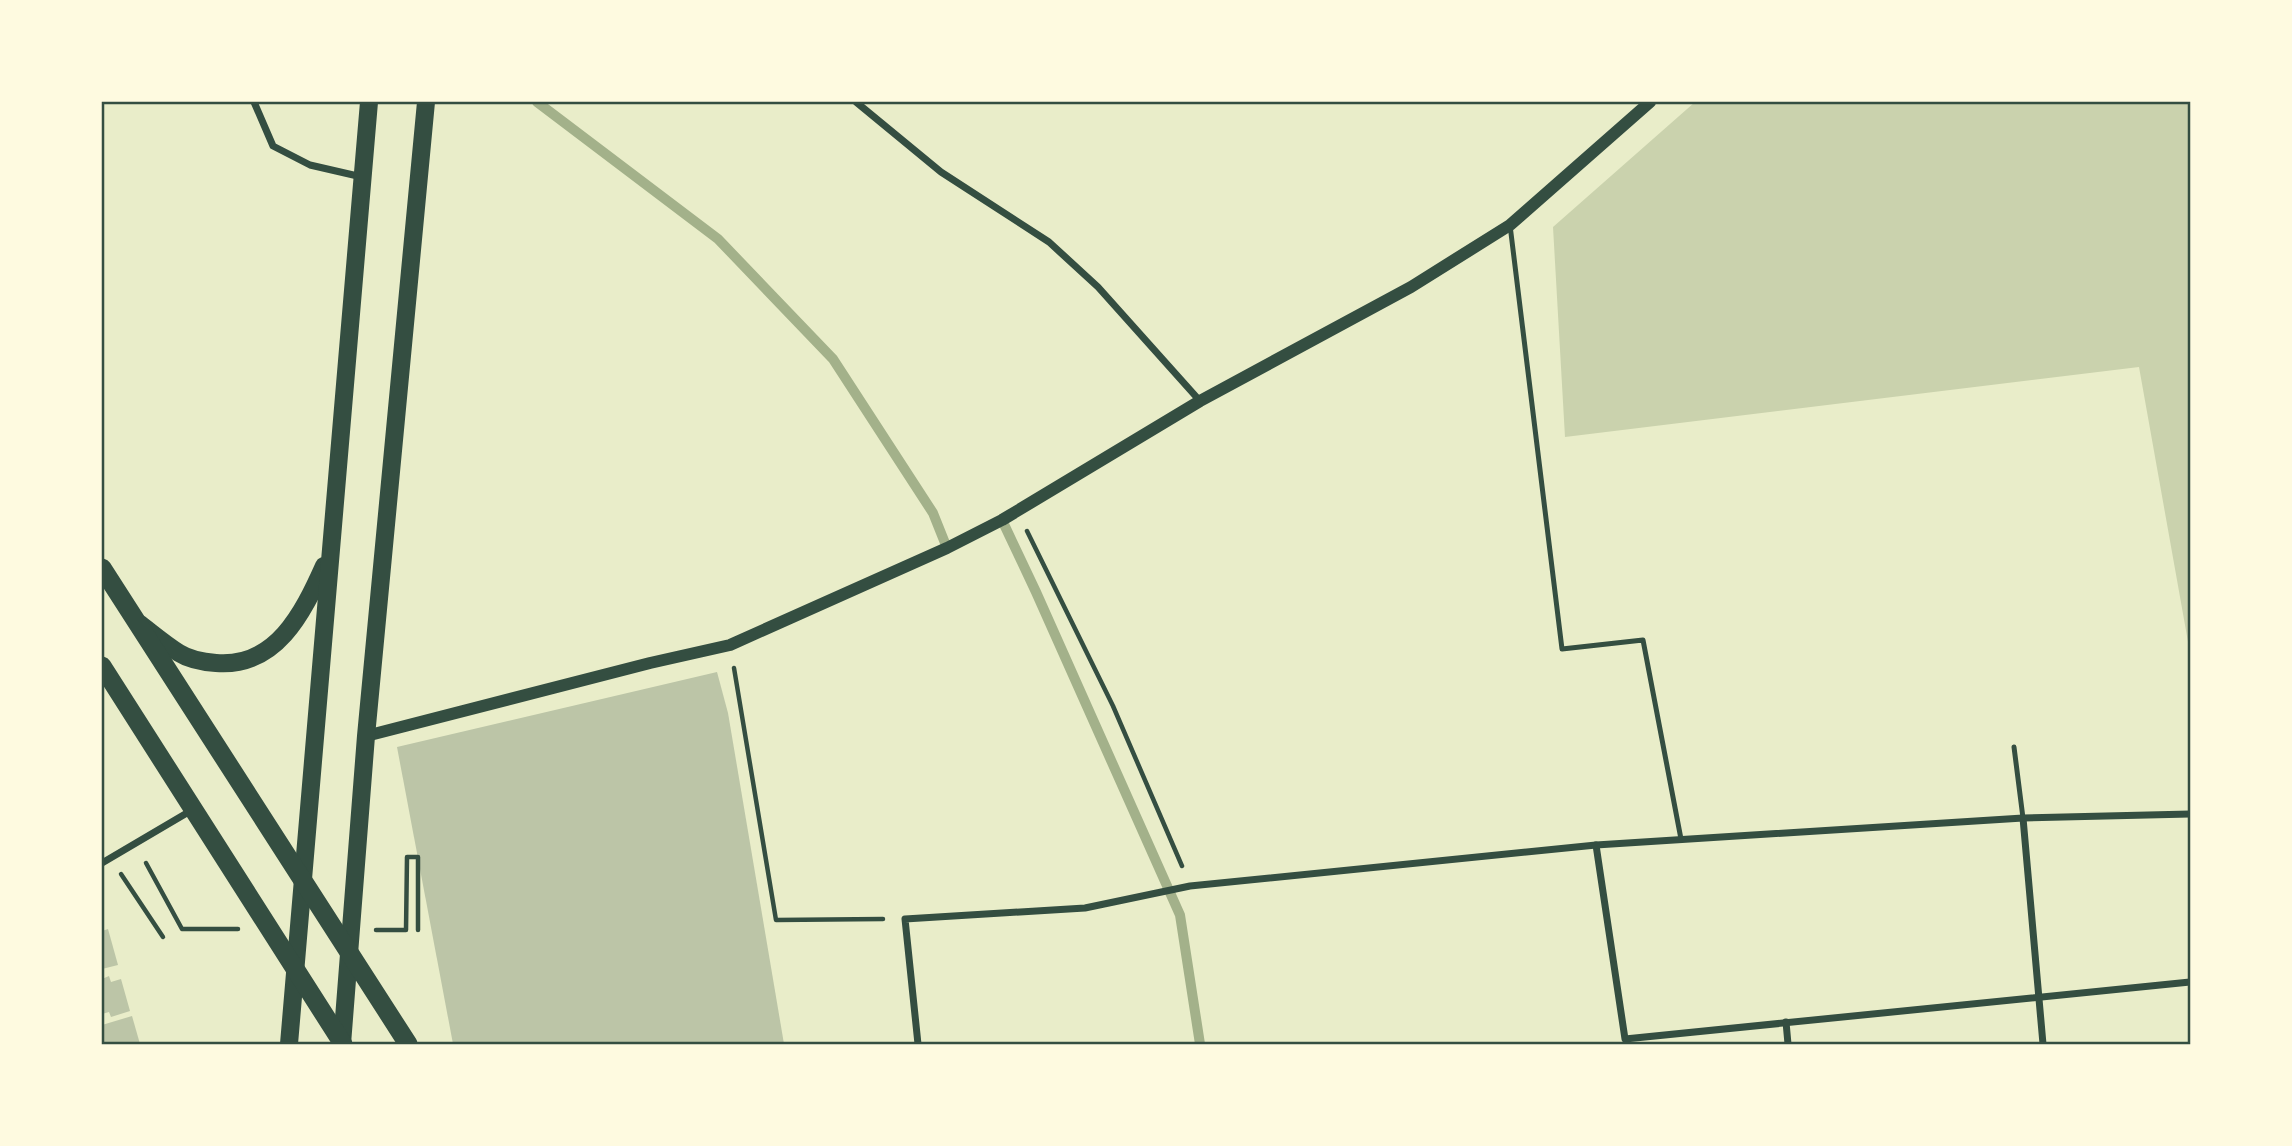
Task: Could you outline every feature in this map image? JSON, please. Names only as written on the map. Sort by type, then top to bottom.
[{"type":"highway","points":[[102,568],[408,1045]]},
{"type":"highway","points":[[102,666],[342,1044]]},
{"type":"main road","points":[[289,1045],[369,102]]},
{"type":"main road","points":[[342,1044],[366,736],[425,102]]},
{"type":"main road","points":[[140,624],[181,654],[202,662],[232,664],[259,655],[283,636],[306,607],[329,555]]},
{"type":"street","points":[[254,102],[273,146],[310,165],[362,177]]},
{"type":"street","points":[[856,102],[941,172],[1049,242],[1098,287],[1200,401]]},
{"type":"street","points":[[366,736],[730,645],[947,548],[1018,511],[1200,401],[1411,287],[1510,225],[1650,102]]},
{"type":"street","points":[[102,863],[194,809]]},
{"type":"street","points":[[918,1045],[905,919],[1085,908],[1191,886],[1596,845],[2023,818],[2190,814]]},
{"type":"street","points":[[2023,818],[2043,1045]]},
{"type":"street","points":[[1596,845],[1625,1039],[2039,996],[2190,984]]},
{"type":"street","points":[[1786,1022],[1788,1045]]},
{"type":"lane","points":[[1510,225],[1562,649],[1643,640],[1681,839]]},
{"type":"lane","points":[[2014,747],[2023,818]]},
{"type":"path","points":[[1018,511],[1113,705],[1191,886]]},
{"type":"path","points":[[730,645],[776,920],[905,919]]},
{"type":"green space","points":[[1695,102],[2190,102],[2190,653],[2139,367],[1565,437],[1553,227]]},
{"type":"building","points":[[717,672],[728,713],[784,1044],[453,1044],[397,747]]},
{"type":"building","points":[[108,929],[118,965],[102,969],[102,931]]},
{"type":"building","points":[[109,976],[111,982],[121,979],[130,1011],[111,1017],[109,1012],[102,1014],[102,979]]},
{"type":"building","points":[[132,1016],[140,1044],[102,1044],[102,1025]]},
{"type":"waterway","points":[[537,102],[718,239],[833,359],[933,513],[947,548],[951,545]]},
{"type":"waterway","points":[[994,524],[1002,520],[1180,915],[1200,1044]]}]
